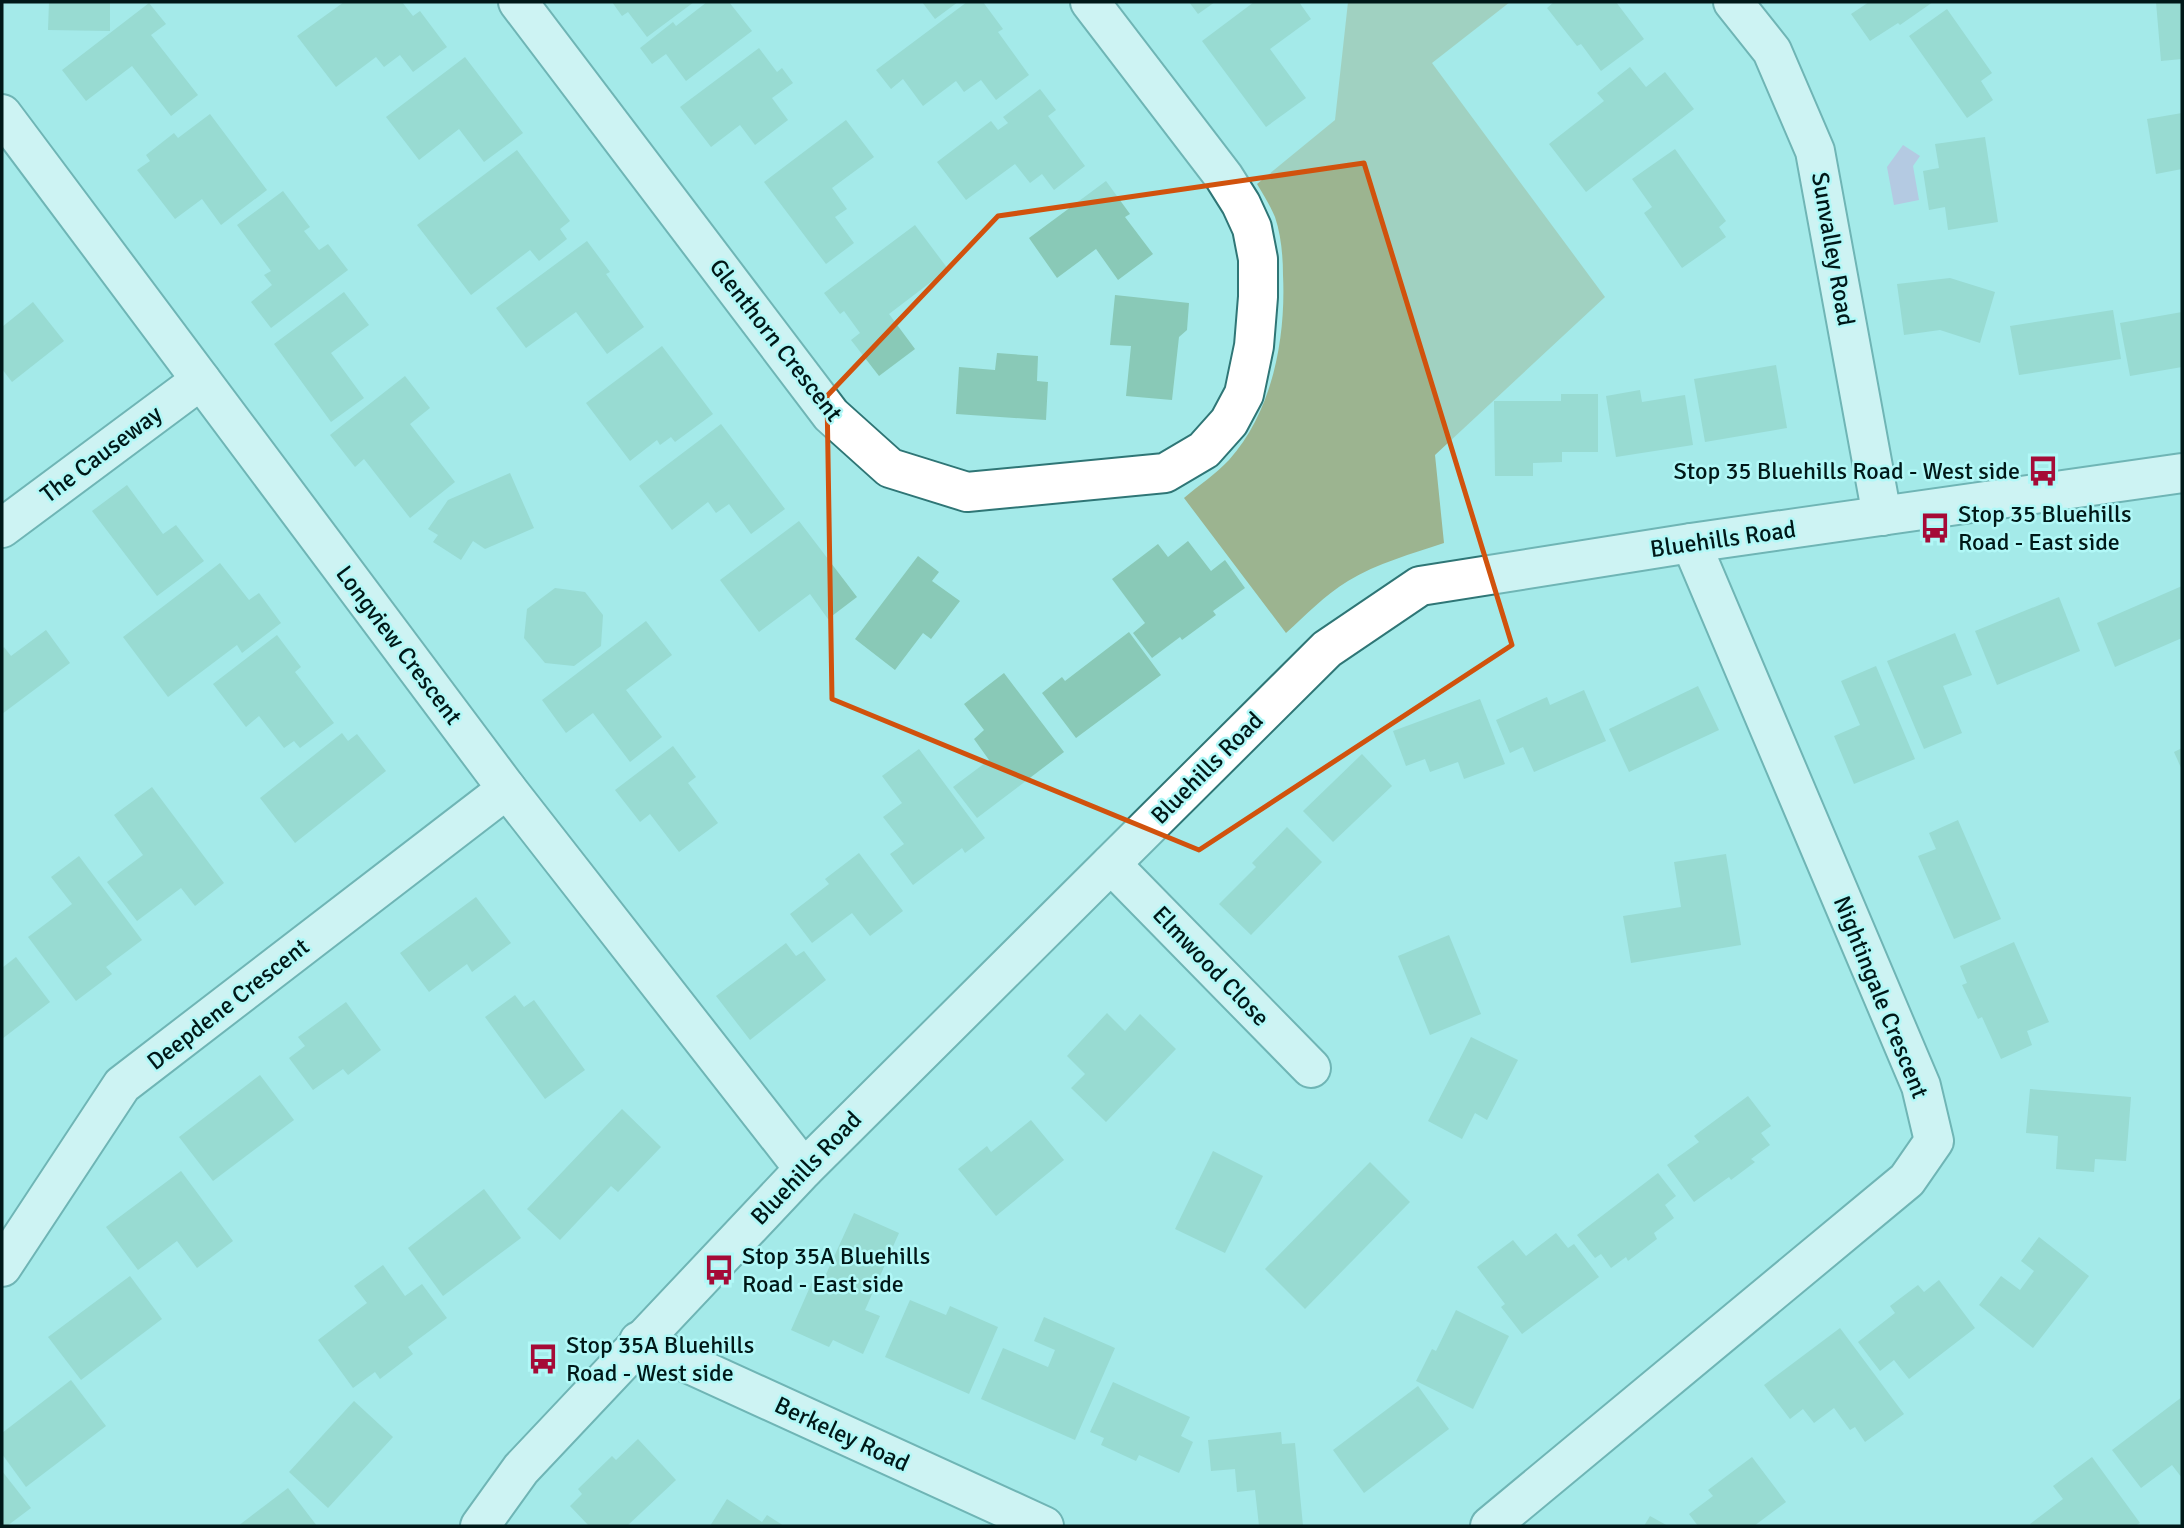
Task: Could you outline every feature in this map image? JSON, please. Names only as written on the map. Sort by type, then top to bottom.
[{"type":"street","name":"Glenthorn Crescent","points":[[518,2],[831,415],[890,468],[967,492],[1165,473],[1203,450],[1228,422],[1244,394],[1254,346],[1258,297],[1258,259],[1252,228],[1224,177],[1090,2]]},
{"type":"street","name":"Sunvalley Road","points":[[1734,2],[1772,51],[1815,151],[1882,516]]},
{"type":"street","name":"Longview Crescent","points":[[2,114],[507,789],[804,1169]]},
{"type":"street","name":"The Causeway","points":[[2,528],[201,380]]},
{"type":"street","name":"Bluehills Road","points":[[480,1526],[521,1469],[804,1169],[1326,649],[1420,586],[1691,543],[2182,472]]},
{"type":"street","name":"Nightingale Crescent","points":[[1490,1526],[1907,1180],[1934,1141],[1921,1086],[1691,543]]},
{"type":"street","name":"Deepdene Crescent","points":[[2,1268],[122,1085],[507,789]]},
{"type":"street","name":"Elmwood Close","points":[[1111,864],[1311,1068]]},
{"type":"street","name":"Berkeley Road","points":[[639,1341],[1044,1526]]},
{"type":"highlighted area","points":[[1364,163],[1512,645],[1199,850],[832,699],[827,396],[998,216]]},
{"type":"green space","points":[[1348,2],[1510,2],[1432,63],[1605,297],[1435,455],[1444,543],[1395,559],[1348,581],[1286,633],[1184,498],[1229,460],[1244,441],[1266,396],[1274,372],[1282,323],[1283,260],[1275,217],[1257,184],[1335,120]]},
{"type":"shaded area","points":[[1903,145],[1920,156],[1913,166],[1919,200],[1894,205],[1887,167]]},
{"type":"building","points":[[49,2],[110,2],[110,31],[48,30]]},
{"type":"building","points":[[344,2],[402,2],[413,16],[420,11],[447,47],[413,72],[400,55],[384,67],[376,57],[336,87],[297,36]]},
{"type":"building","points":[[612,2],[694,2],[647,37],[628,12],[622,16]]},
{"type":"building","points":[[707,2],[729,2],[752,31],[686,81],[666,54],[652,64],[640,48],[673,22],[676,26]]},
{"type":"building","points":[[922,2],[958,2],[935,19]]},
{"type":"building","points":[[967,2],[983,2],[1003,29],[998,32],[1029,75],[996,100],[981,80],[964,92],[956,81],[923,106],[903,79],[891,89],[876,70]]},
{"type":"building","points":[[1189,2],[1215,2],[1198,14]]},
{"type":"building","points":[[1254,2],[1299,2],[1311,19],[1270,49],[1306,98],[1266,127],[1202,41]]},
{"type":"building","points":[[1554,2],[1616,2],[1644,39],[1601,71],[1581,44],[1577,46],[1547,8]]},
{"type":"building","points":[[1869,2],[1933,2],[1900,25],[1898,23],[1870,41],[1851,14]]},
{"type":"building","points":[[2156,2],[2182,2],[2182,59],[2161,61]]},
{"type":"building","points":[[149,3],[166,24],[151,35],[198,95],[171,116],[132,66],[86,101],[62,70]]},
{"type":"building","points":[[1947,9],[1992,73],[1981,81],[1993,100],[1967,118],[1909,36]]},
{"type":"building","points":[[759,48],[777,72],[782,68],[793,83],[772,98],[788,120],[755,145],[740,125],[711,147],[680,107]]},
{"type":"building","points":[[465,57],[523,133],[484,162],[459,129],[419,160],[386,117]]},
{"type":"building","points":[[1630,67],[1646,87],[1665,72],[1694,109],[1586,192],[1549,144],[1604,101],[1597,93]]},
{"type":"building","points":[[1040,89],[1056,110],[1048,116],[1085,166],[1054,190],[1042,174],[1030,183],[1015,164],[966,200],[937,162],[991,121],[998,130],[1008,123],[1003,117]]},
{"type":"building","points":[[2182,113],[2182,169],[2156,174],[2147,119]]},
{"type":"building","points":[[210,114],[267,190],[221,225],[202,199],[175,219],[137,170],[150,161],[146,155],[174,133],[178,138]]},
{"type":"building","points":[[846,120],[874,157],[832,188],[847,209],[835,217],[854,243],[826,264],[764,182]]},
{"type":"building","points":[[1985,137],[1998,222],[1948,230],[1945,207],[1929,210],[1923,171],[1939,168],[1935,144]]},
{"type":"building","points":[[1675,149],[1726,221],[1719,227],[1726,237],[1682,268],[1644,213],[1652,207],[1632,179]]},
{"type":"building","points":[[517,150],[570,221],[560,229],[567,239],[539,261],[530,250],[471,295],[417,225]]},
{"type":"building","points":[[1106,181],[1130,214],[1125,217],[1153,254],[1118,280],[1096,249],[1057,278],[1029,238]]},
{"type":"building","points":[[283,191],[310,227],[304,231],[319,250],[328,244],[348,270],[271,328],[251,302],[272,285],[264,275],[271,271],[237,225]]},
{"type":"building","points":[[915,225],[948,269],[889,314],[915,349],[879,376],[851,340],[860,333],[844,311],[840,314],[824,293]]},
{"type":"building","points":[[587,241],[610,272],[606,274],[644,327],[607,354],[576,312],[526,348],[496,308]]},
{"type":"building","points":[[1950,278],[1995,292],[1980,343],[1940,330],[1904,335],[1897,284]]},
{"type":"building","points":[[344,292],[369,325],[331,353],[364,398],[331,422],[274,344]]},
{"type":"building","points":[[1115,295],[1189,303],[1187,330],[1179,337],[1172,400],[1126,396],[1131,346],[1110,345]]},
{"type":"building","points":[[33,302],[64,341],[12,382],[2,369],[2,327]]},
{"type":"building","points":[[2113,310],[2121,359],[2019,375],[2010,326]]},
{"type":"building","points":[[2182,312],[2182,367],[2130,376],[2120,323]]},
{"type":"building","points":[[662,346],[713,414],[675,442],[671,437],[660,445],[657,440],[630,461],[586,403]]},
{"type":"building","points":[[997,353],[1038,356],[1037,381],[1048,382],[1046,420],[956,414],[959,367],[995,370]]},
{"type":"building","points":[[1776,365],[1787,428],[1705,442],[1694,379]]},
{"type":"building","points":[[405,376],[430,408],[410,424],[455,482],[410,518],[364,459],[355,467],[330,435]]},
{"type":"building","points":[[1640,390],[1642,402],[1685,395],[1693,445],[1616,457],[1606,396]]},
{"type":"building","points":[[1561,394],[1598,394],[1598,452],[1562,452],[1562,462],[1533,463],[1533,476],[1495,476],[1494,401],[1561,401]]},
{"type":"building","points":[[721,424],[785,509],[751,534],[729,504],[716,513],[708,502],[672,530],[639,486]]},
{"type":"building","points":[[510,473],[534,528],[485,549],[473,541],[461,560],[433,542],[438,535],[428,529],[448,500]]},
{"type":"building","points":[[127,485],[163,534],[176,525],[204,561],[157,596],[92,511]]},
{"type":"building","points":[[799,521],[857,597],[828,619],[810,594],[759,632],[720,580]]},
{"type":"building","points":[[1188,541],[1211,571],[1225,560],[1245,588],[1213,611],[1216,615],[1152,658],[1133,633],[1145,623],[1112,579],[1158,544],[1168,557]]},
{"type":"building","points":[[918,556],[939,572],[932,581],[960,601],[931,639],[923,633],[895,670],[855,639]]},
{"type":"building","points":[[220,563],[249,600],[259,593],[281,623],[242,653],[237,645],[168,697],[123,637]]},
{"type":"building","points":[[2182,586],[2182,638],[2115,667],[2097,623]]},
{"type":"building","points":[[555,588],[585,592],[603,615],[601,646],[574,666],[545,663],[524,638],[527,609]]},
{"type":"building","points":[[2059,597],[2080,651],[1997,685],[1975,631]]},
{"type":"building","points":[[646,621],[672,655],[626,690],[662,737],[630,762],[593,713],[566,733],[542,700]]},
{"type":"building","points":[[46,630],[70,663],[2,714],[2,649],[4,647],[11,656]]},
{"type":"building","points":[[1129,632],[1161,675],[1076,738],[1042,693],[1062,677],[1065,681]]},
{"type":"building","points":[[1955,633],[1972,675],[1943,686],[1962,733],[1924,749],[1887,661]]},
{"type":"building","points":[[277,635],[301,667],[295,672],[334,723],[300,748],[294,741],[284,748],[259,716],[246,727],[213,684]]},
{"type":"building","points":[[1876,666],[1915,759],[1854,784],[1834,736],[1860,725],[1841,681]]},
{"type":"building","points":[[1004,673],[1064,752],[977,818],[953,787],[989,760],[974,739],[984,730],[964,704]]},
{"type":"building","points":[[1698,686],[1719,730],[1629,772],[1609,729]]},
{"type":"building","points":[[1584,690],[1606,741],[1534,772],[1523,747],[1510,753],[1496,720],[1547,697],[1550,705]]},
{"type":"building","points":[[1480,699],[1505,764],[1464,779],[1458,762],[1430,772],[1425,759],[1406,766],[1393,731]]},
{"type":"building","points":[[342,733],[348,741],[357,734],[386,771],[295,843],[260,798]]},
{"type":"building","points":[[673,746],[696,777],[688,783],[718,823],[679,852],[650,814],[640,822],[615,790]]},
{"type":"building","points":[[2182,748],[2182,770],[2174,752]]},
{"type":"building","points":[[919,749],[985,838],[965,853],[962,848],[913,885],[890,854],[904,844],[883,817],[902,803],[882,776]]},
{"type":"building","points":[[1362,754],[1392,786],[1333,842],[1303,811]]},
{"type":"building","points":[[152,787],[224,883],[195,906],[181,888],[137,921],[107,882],[143,855],[114,815]]},
{"type":"building","points":[[1958,820],[2001,919],[1954,939],[1918,856],[1936,849],[1929,833]]},
{"type":"building","points":[[1287,827],[1322,862],[1251,935],[1219,904],[1256,867],[1252,863]]},
{"type":"building","points":[[859,853],[903,911],[870,936],[852,913],[812,943],[790,914],[829,884],[825,879]]},
{"type":"building","points":[[1726,854],[1741,945],[1631,963],[1623,916],[1681,907],[1674,862]]},
{"type":"building","points":[[79,856],[142,940],[106,967],[112,974],[76,1001],[28,937],[72,904],[51,877]]},
{"type":"building","points":[[476,897],[511,943],[472,972],[467,964],[429,992],[400,953]]},
{"type":"building","points":[[1449,935],[1481,1014],[1430,1035],[1398,956]]},
{"type":"building","points":[[2014,942],[2049,1022],[2027,1031],[2032,1045],[2001,1059],[1982,1017],[1978,1019],[1962,985],[1967,983],[1960,966]]},
{"type":"building","points":[[786,943],[796,956],[804,951],[826,980],[750,1040],[716,996]]},
{"type":"building","points":[[16,957],[50,1002],[2,1039],[2,968]]},
{"type":"building","points":[[515,995],[524,1007],[534,1000],[585,1070],[545,1099],[485,1017]]},
{"type":"building","points":[[346,1002],[381,1050],[348,1075],[343,1069],[313,1090],[289,1058],[305,1046],[298,1037]]},
{"type":"building","points":[[1107,1013],[1125,1031],[1140,1014],[1176,1049],[1106,1122],[1071,1088],[1085,1074],[1067,1056]]},
{"type":"building","points":[[1471,1037],[1518,1060],[1487,1120],[1475,1113],[1462,1139],[1428,1121]]},
{"type":"building","points":[[260,1075],[294,1120],[213,1181],[179,1137]]},
{"type":"building","points":[[2030,1089],[2131,1097],[2126,1161],[2095,1159],[2094,1172],[2056,1169],[2058,1136],[2026,1133]]},
{"type":"building","points":[[1748,1096],[1771,1126],[1761,1133],[1770,1145],[1751,1159],[1755,1162],[1731,1180],[1729,1177],[1694,1202],[1667,1165],[1699,1142],[1694,1136]]},
{"type":"building","points":[[622,1109],[661,1147],[618,1192],[611,1186],[560,1240],[527,1209]]},
{"type":"building","points":[[1031,1120],[1064,1160],[996,1216],[958,1169],[987,1146],[991,1152]]},
{"type":"building","points":[[1213,1151],[1263,1176],[1225,1253],[1175,1229]]},
{"type":"building","points":[[1370,1162],[1410,1202],[1305,1309],[1265,1269]]},
{"type":"building","points":[[181,1171],[233,1241],[197,1268],[177,1241],[138,1270],[106,1227]]},
{"type":"building","points":[[1658,1173],[1676,1196],[1665,1205],[1674,1218],[1654,1233],[1657,1239],[1628,1261],[1626,1257],[1611,1268],[1601,1254],[1595,1258],[1577,1235]]},
{"type":"building","points":[[484,1189],[521,1238],[443,1296],[408,1248]]},
{"type":"building","points":[[854,1213],[899,1233],[865,1310],[880,1316],[863,1354],[833,1340],[829,1347],[791,1330],[813,1280],[822,1283]]},
{"type":"building","points":[[1556,1233],[1568,1248],[1574,1244],[1599,1277],[1522,1334],[1501,1307],[1505,1304],[1477,1267],[1513,1240],[1526,1256]]},
{"type":"building","points":[[2039,1237],[2089,1276],[2033,1348],[1979,1305],[2001,1276],[2020,1290],[2034,1271],[2021,1261]]},
{"type":"building","points":[[383,1265],[405,1296],[422,1284],[447,1318],[408,1347],[413,1354],[380,1379],[375,1372],[353,1388],[318,1340],[367,1303],[354,1286]]},
{"type":"building","points":[[130,1276],[162,1319],[81,1380],[48,1337]]},
{"type":"building","points":[[1939,1280],[1975,1328],[1909,1379],[1894,1360],[1880,1371],[1858,1342],[1895,1313],[1890,1306],[1918,1285],[1924,1292]]},
{"type":"building","points":[[910,1300],[946,1315],[950,1306],[998,1327],[969,1394],[885,1357]]},
{"type":"building","points":[[1456,1310],[1509,1336],[1473,1409],[1416,1381],[1432,1349],[1436,1351]]},
{"type":"building","points":[[1044,1317],[1115,1348],[1075,1440],[981,1399],[1003,1348],[1048,1367],[1055,1350],[1034,1341]]},
{"type":"building","points":[[1840,1328],[1904,1414],[1865,1442],[1855,1427],[1850,1430],[1834,1408],[1814,1423],[1803,1409],[1790,1419],[1764,1385]]},
{"type":"building","points":[[71,1380],[106,1426],[26,1487],[2,1454],[2,1433]]},
{"type":"building","points":[[1113,1382],[1190,1417],[1181,1436],[1193,1442],[1179,1473],[1139,1455],[1136,1461],[1101,1445],[1104,1438],[1090,1432]]},
{"type":"building","points":[[1418,1386],[1449,1429],[1364,1493],[1333,1450]]},
{"type":"building","points":[[2182,1397],[2182,1478],[2172,1465],[2141,1488],[2112,1450]]},
{"type":"building","points":[[354,1401],[393,1437],[328,1508],[289,1472]]},
{"type":"building","points":[[1281,1432],[1282,1444],[1295,1443],[1303,1526],[1259,1526],[1255,1490],[1237,1492],[1235,1469],[1211,1471],[1208,1440]]},
{"type":"building","points":[[638,1439],[676,1480],[627,1526],[589,1526],[570,1506],[582,1494],[578,1489],[612,1456],[616,1460]]},
{"type":"building","points":[[1752,1457],[1786,1502],[1754,1526],[1698,1526],[1689,1514],[1713,1496],[1708,1490]]},
{"type":"building","points":[[2092,1457],[2140,1523],[2135,1526],[2031,1526],[2030,1524],[2063,1499],[2053,1486]]},
{"type":"building","points":[[2,1471],[31,1508],[7,1526],[2,1526]]},
{"type":"building","points":[[288,1488],[317,1526],[238,1526]]},
{"type":"building","points":[[727,1499],[762,1522],[767,1515],[784,1526],[710,1526]]},
{"type":"building","points":[[1650,1516],[1668,1526],[1644,1526]]},
{"type":"place","name":"Stop 35 Bluehills Road - West side","points":[[2043,471]]},
{"type":"place","name":"Stop 35 Bluehills Road - East side","points":[[1935,528]]},
{"type":"place","name":"Stop 35A Bluehills Road - East side","points":[[719,1270]]},
{"type":"place","name":"Stop 35A Bluehills Road - West side","points":[[543,1359]]}]
